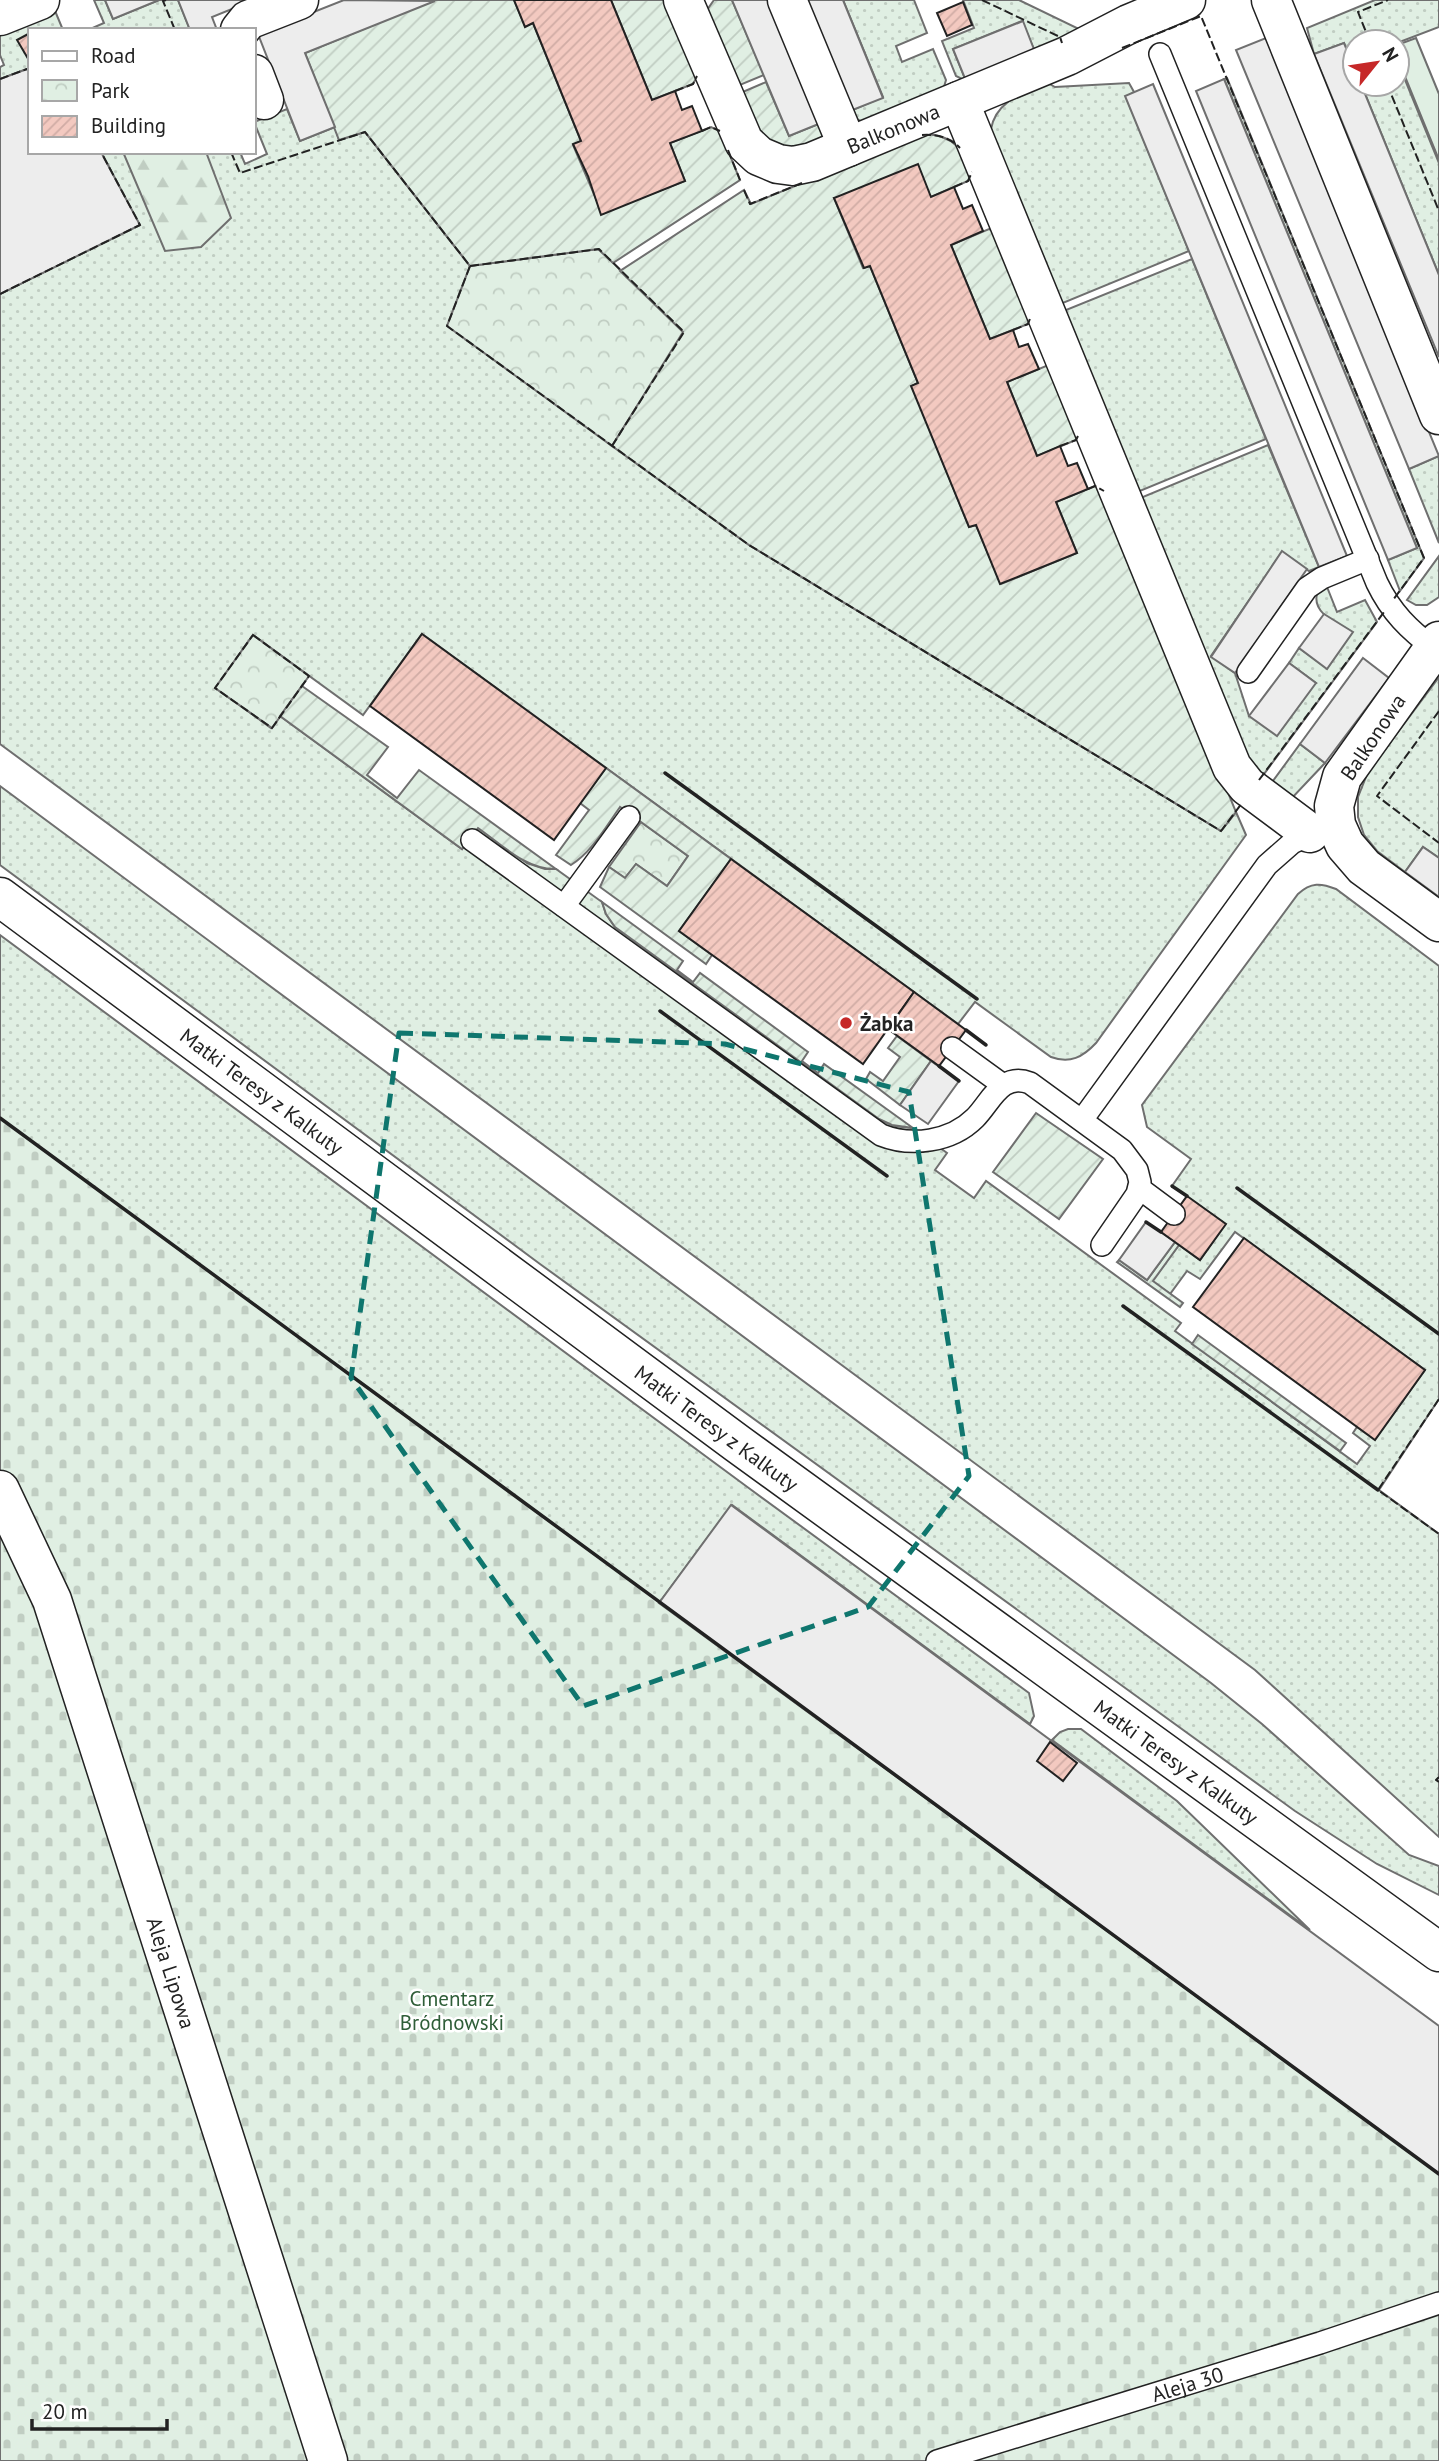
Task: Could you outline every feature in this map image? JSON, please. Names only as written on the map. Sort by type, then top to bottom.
[{"type":"street","points":[[0,16],[40,0]]},
{"type":"street","points":[[242,28],[248,20],[299,0]]},
{"type":"street","name":"Balkonowa","points":[[683,0],[740,136],[753,152],[772,162],[793,166],[807,164],[959,101],[1079,50],[1119,28],[1186,0]]},
{"type":"street","points":[[787,0],[848,147]]},
{"type":"street","points":[[1271,0],[1439,415]]},
{"type":"street","points":[[959,101],[1232,767],[1247,786],[1323,829],[1345,845],[1364,867],[1439,922]]},
{"type":"street","name":"Balkonowa","points":[[1323,829],[1334,806],[1342,777],[1437,645]]},
{"type":"street","name":"Matki Teresy z Kalkuty","points":[[0,897],[738,1444],[1439,1952]]},
{"type":"street","name":"Aleja Lipowa","points":[[0,1490],[52,1600],[328,2461]]},
{"type":"lane","points":[[1160,54],[1377,583],[1392,611],[1411,631],[1437,645]]},
{"type":"lane","points":[[1248,672],[1307,588],[1322,578],[1368,559]]},
{"type":"lane","points":[[564,906],[629,817]]},
{"type":"lane","points":[[1082,1120],[1267,865],[1292,843],[1323,829]]},
{"type":"lane","points":[[472,840],[881,1135],[909,1142],[955,1132],[974,1119],[1003,1085],[1017,1080],[1030,1083],[1128,1156],[1138,1170],[1139,1188],[1133,1202],[1102,1245]]},
{"type":"lane","points":[[952,1048],[1003,1085]]},
{"type":"lane","points":[[1139,1188],[1174,1214]]},
{"type":"lane","name":"Aleja 30","points":[[937,2461],[1320,2343],[1439,2303]]},
{"type":"highlighted area","points":[[399,1033],[725,1044],[909,1092],[969,1476],[868,1607],[583,1706],[351,1378]]},
{"type":"green space","points":[[94,0],[105,0],[113,19],[159,0],[178,0],[189,28],[93,28],[104,23]]},
{"type":"green space","points":[[434,0],[514,0],[525,26],[533,23],[581,141],[573,145],[602,213],[685,181],[670,143],[711,127],[720,131],[740,180],[613,263],[598,249],[470,266],[365,132],[339,140],[305,53]]},
{"type":"green space","points":[[611,0],[667,0],[698,75],[693,84],[652,100]]},
{"type":"green space","points":[[714,0],[732,0],[764,75],[735,87],[707,10]]},
{"type":"green space","points":[[843,0],[914,0],[927,33],[896,46],[902,62],[933,49],[946,80],[943,90],[864,123],[853,117],[850,111],[883,97]]},
{"type":"green space","points":[[963,0],[1019,0],[1079,29],[1035,52],[1022,21],[953,49],[966,81],[956,76],[942,41],[974,28]]},
{"type":"green space","points":[[1375,0],[1439,0],[1439,27],[1411,38],[1411,28],[1341,28],[1341,44],[1314,54],[1307,28]]},
{"type":"green space","points":[[53,6],[62,28],[28,28],[28,70],[0,79],[0,67],[4,65],[0,55],[0,28]]},
{"type":"green space","points":[[1416,38],[1439,94],[1439,160],[1411,91],[1411,40]]},
{"type":"green space","points":[[1227,78],[1424,558],[1400,591],[1388,560],[1417,548],[1224,79]]},
{"type":"green space","points":[[766,82],[789,136],[821,123],[824,130],[820,142],[806,148],[767,145],[738,94]]},
{"type":"green space","points":[[1046,82],[1055,87],[1129,83],[1134,92],[1126,97],[1189,251],[1058,305],[991,129],[998,111],[1012,99]]},
{"type":"green space","points":[[1411,94],[1439,163],[1439,275],[1367,98],[1411,98]]},
{"type":"green space","points":[[287,109],[300,141],[335,127],[339,140],[365,132],[470,266],[599,249],[613,263],[578,285],[613,446],[749,545],[1221,831],[1236,812],[1246,835],[1096,1043],[1076,1058],[1064,1060],[1051,1057],[975,1002],[958,1024],[422,634],[363,715],[253,635],[216,688],[271,728],[280,716],[462,849],[478,828],[527,863],[545,869],[556,869],[602,902],[615,927],[879,1119],[895,1126],[913,1128],[947,1153],[935,1170],[974,1198],[986,1181],[1181,1323],[1175,1331],[1357,1464],[1370,1446],[1353,1433],[1357,1427],[1375,1439],[1425,1370],[1235,1232],[1200,1279],[1187,1271],[1170,1294],[1152,1281],[1179,1245],[1200,1260],[1225,1224],[1172,1186],[1191,1159],[1147,1127],[1142,1105],[1298,894],[1307,887],[1321,885],[1336,889],[1439,966],[1439,1399],[1379,1490],[1439,1534],[1439,1837],[1255,1670],[0,744],[0,294],[139,225],[102,154],[241,154],[245,164],[267,154],[256,121]]},
{"type":"green space","points":[[927,134],[944,138],[956,145],[973,171],[968,181],[931,197],[834,198],[863,268],[870,266],[918,383],[912,386],[969,527],[976,525],[1001,584],[1077,553],[1056,502],[1095,486],[1104,491],[1236,812],[1221,831],[749,545],[612,446],[683,332],[620,271],[744,190],[751,204]]},
{"type":"green space","points":[[124,154],[207,154],[231,218],[201,247],[165,251]]},
{"type":"green space","points":[[989,229],[998,233],[1032,315],[1028,324],[990,339],[951,245]]},
{"type":"green space","points":[[599,249],[684,332],[612,446],[447,326],[470,266]]},
{"type":"green space","points":[[1192,259],[1266,439],[1135,493],[1061,312]]},
{"type":"green space","points":[[1046,366],[1054,369],[1080,431],[1076,440],[1037,456],[1007,382]]},
{"type":"green space","points":[[1268,445],[1319,567],[1309,571],[1282,552],[1211,656],[1235,673],[1249,716],[1316,683],[1289,663],[1299,648],[1327,668],[1352,632],[1322,612],[1316,601],[1317,594],[1327,587],[1337,612],[1365,600],[1377,622],[1261,778],[1249,769],[1138,499]]},
{"type":"green space","points":[[1439,456],[1439,543],[1409,469]]},
{"type":"green space","points":[[1439,556],[1439,597],[1427,605],[1416,605],[1407,600]]},
{"type":"green space","points":[[253,635],[309,676],[272,728],[215,688]]},
{"type":"green space","points":[[1439,677],[1439,858],[1423,847],[1405,872],[1377,851],[1364,835],[1358,817],[1358,797],[1368,772]]},
{"type":"green space","points":[[302,686],[388,747],[367,775],[397,798],[419,770],[556,869],[524,861],[478,828],[462,849],[280,716]]},
{"type":"green space","points":[[1300,744],[1325,763],[1291,799],[1270,785]]},
{"type":"green space","points":[[606,768],[731,859],[679,931],[712,955],[706,964],[600,887],[609,867],[625,878],[636,864],[667,886],[688,856],[620,807],[598,839],[579,860],[571,865],[556,855],[589,810],[580,803]]},
{"type":"green space","points":[[0,786],[1211,1683],[1262,1724],[1409,1855],[1439,1866],[1439,1895],[1377,1864],[1295,1811],[540,1264],[0,865]]},
{"type":"green space","points":[[641,822],[688,856],[667,886],[636,864],[625,878],[609,867]]},
{"type":"green space","points":[[602,902],[683,961],[677,970],[693,982],[700,973],[808,1052],[802,1061],[818,1073],[824,1064],[913,1128],[892,1125],[879,1119],[615,927]]},
{"type":"green space","points":[[0,935],[1029,1693],[1034,1716],[1030,1724],[732,1505],[659,1603],[0,1118]]},
{"type":"green space","points":[[897,1036],[931,1061],[900,1105],[866,1079],[870,1072],[883,1081],[900,1057],[888,1048]]},
{"type":"green space","points":[[1036,1113],[1103,1159],[1059,1219],[993,1172]]},
{"type":"green space","name":"Cmentarz Bródnowski","points":[[0,1118],[1439,2174],[1439,2461],[0,2461]]},
{"type":"green space","points":[[1175,1242],[1179,1245],[1153,1281],[1183,1303],[1180,1307],[1117,1262],[1119,1260],[1147,1280]]},
{"type":"green space","points":[[1198,1335],[1346,1443],[1340,1451],[1192,1344]]},
{"type":"green space","points":[[1068,1729],[1081,1729],[1177,1801],[1310,1930],[1052,1740]]},
{"type":"shaded area","points":[[105,0],[159,0],[113,19]]},
{"type":"shaded area","points":[[178,0],[254,0],[212,17],[216,28],[189,28]]},
{"type":"shaded area","points":[[344,0],[435,1],[305,53],[335,127],[300,141],[258,34]]},
{"type":"shaded area","points":[[732,0],[770,0],[821,123],[789,136]]},
{"type":"shaded area","points":[[804,0],[843,0],[883,98],[850,111]]},
{"type":"shaded area","points":[[1023,21],[1035,52],[966,81],[953,49]]},
{"type":"shaded area","points":[[1266,38],[1439,456],[1409,469],[1236,50]]},
{"type":"shaded area","points":[[1341,44],[1341,98],[1367,98],[1439,275],[1439,357],[1314,54]]},
{"type":"shaded area","points":[[28,70],[28,154],[102,154],[140,225],[0,294],[0,79]]},
{"type":"shaded area","points":[[1224,79],[1417,548],[1388,560],[1196,91]]},
{"type":"shaded area","points":[[1153,84],[1347,556],[1319,567],[1125,96]]},
{"type":"shaded area","points":[[1282,551],[1307,569],[1235,673],[1211,657]]},
{"type":"shaded area","points":[[1324,614],[1353,632],[1327,669],[1299,648]]},
{"type":"shaded area","points":[[1363,658],[1389,678],[1325,763],[1300,744]]},
{"type":"shaded area","points":[[1289,663],[1316,683],[1277,736],[1249,716]]},
{"type":"shaded area","points":[[1423,847],[1439,858],[1439,897],[1405,872]]},
{"type":"shaded area","points":[[931,1061],[959,1081],[928,1124],[900,1105]]},
{"type":"shaded area","points":[[1146,1222],[1175,1242],[1147,1280],[1119,1260]]},
{"type":"shaded area","points":[[731,1505],[1439,2026],[1439,2174],[659,1603]]},
{"type":"building","points":[[514,0],[611,0],[652,100],[675,91],[682,110],[692,106],[702,131],[670,143],[685,181],[601,215],[588,176],[573,144],[581,141],[533,23],[525,27]]},
{"type":"building","points":[[963,2],[972,25],[947,36],[937,13]]},
{"type":"building","points":[[28,34],[28,59],[17,40]]},
{"type":"building","points":[[918,164],[931,197],[954,187],[963,209],[972,205],[983,231],[951,245],[990,339],[1013,330],[1019,347],[1028,344],[1039,369],[1007,382],[1037,456],[1060,446],[1068,466],[1077,463],[1088,489],[1056,502],[1077,553],[1000,584],[976,525],[969,527],[911,386],[918,383],[870,266],[864,268],[834,198]]},
{"type":"building","points":[[422,634],[606,768],[554,840],[370,706]]},
{"type":"building","points":[[731,859],[914,992],[863,1064],[679,931]]},
{"type":"building","points":[[914,992],[966,1030],[939,1066],[888,1029]]},
{"type":"building","points":[[1187,1196],[1226,1224],[1200,1260],[1161,1232]]},
{"type":"building","points":[[1244,1238],[1425,1370],[1375,1440],[1193,1307]]},
{"type":"building","points":[[1050,1742],[1077,1763],[1063,1781],[1037,1761]]},
{"type":"fence","points":[[166,0],[163,1],[174,28]]},
{"type":"fence","points":[[982,0],[1060,37],[1062,43]]},
{"type":"fence","points":[[1364,28],[1358,12],[1388,0]]},
{"type":"fence","points":[[1122,48],[1201,16],[1424,558],[1393,600]]},
{"type":"fence","points":[[0,79],[28,70]]},
{"type":"fence","points":[[675,91],[693,84],[697,76]]},
{"type":"fence","points":[[1393,98],[1439,211]]},
{"type":"fence","points":[[702,131],[711,127],[720,131]]},
{"type":"fence","points":[[232,154],[240,173],[365,132],[470,266],[447,326],[749,545],[1221,831],[1242,803]]},
{"type":"fence","points":[[922,135],[942,137],[960,148]]},
{"type":"fence","points":[[728,150],[740,180]]},
{"type":"fence","points":[[0,294],[140,225],[102,154]]},
{"type":"fence","points":[[954,187],[968,181],[972,172]]},
{"type":"fence","points":[[744,190],[750,204],[802,183]]},
{"type":"fence","points":[[470,266],[599,249],[684,332],[612,446]]},
{"type":"fence","points":[[1013,330],[1028,324],[1031,316]]},
{"type":"fence","points":[[1060,446],[1076,440],[1079,434]]},
{"type":"fence","points":[[1088,489],[1095,486],[1104,491]]},
{"type":"fence","points":[[1259,780],[1384,612]]},
{"type":"fence","points":[[253,635],[309,676],[272,728],[215,688],[253,635]]},
{"type":"fence","points":[[1439,711],[1377,796],[1439,843]]},
{"type":"fence","points":[[1439,1399],[1378,1490],[1439,1534]]},
{"type":"fence","points":[[1439,1777],[1436,1780],[1439,1782]]},
{"type":"wall","points":[[665,773],[977,999]]},
{"type":"wall","points":[[660,1011],[887,1176]]},
{"type":"wall","points":[[966,1030],[986,1045]]},
{"type":"wall","points":[[939,1066],[959,1081]]},
{"type":"wall","points":[[0,1118],[1439,2174]]},
{"type":"wall","points":[[1172,1186],[1187,1196]]},
{"type":"wall","points":[[1237,1188],[1439,1334]]},
{"type":"wall","points":[[1146,1222],[1161,1232]]},
{"type":"wall","points":[[1123,1306],[1378,1490]]},
{"type":"place","name":"Żabka","points":[[846,1023]]}]
